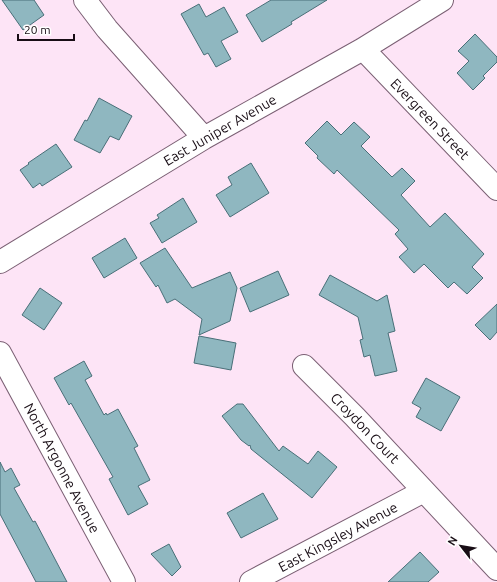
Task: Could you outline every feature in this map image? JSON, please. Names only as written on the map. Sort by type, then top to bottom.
[{"type":"street","points":[[85,0],[107,30],[204,138]]},
{"type":"street","name":"East Juniper Avenue","points":[[0,262],[204,138],[363,48],[442,0]]},
{"type":"street","name":"Evergreen Street","points":[[363,48],[497,189]]},
{"type":"street","name":"North Argonne Avenue","points":[[0,353],[124,582]]},
{"type":"street","name":"Croydon Court","points":[[304,366],[355,417],[497,569]]},
{"type":"street","name":"East Kingsley Avenue","points":[[251,582],[424,492]]},
{"type":"building","points":[[2,0],[34,0],[44,15],[23,30]]},
{"type":"building","points":[[271,0],[327,0],[262,42],[246,15]]},
{"type":"building","points":[[199,4],[206,17],[224,7],[238,32],[221,41],[231,59],[216,67],[208,53],[204,55],[181,14]]},
{"type":"building","points":[[475,34],[497,57],[497,62],[483,76],[485,78],[473,90],[457,73],[469,61],[458,51]]},
{"type":"building","points":[[99,98],[132,116],[119,140],[110,136],[100,153],[74,140],[85,120],[87,121]]},
{"type":"building","points":[[327,121],[341,135],[354,122],[370,137],[361,146],[392,177],[402,168],[415,181],[401,195],[430,227],[445,213],[484,254],[472,267],[483,278],[467,294],[454,282],[448,288],[424,264],[414,273],[399,257],[408,249],[395,234],[399,230],[337,170],[334,174],[317,158],[318,156],[305,143]]},
{"type":"building","points":[[56,144],[72,167],[42,186],[40,183],[33,188],[20,170]]},
{"type":"building","points":[[251,163],[269,193],[230,217],[216,195],[232,185],[228,177]]},
{"type":"building","points":[[183,198],[197,222],[162,243],[150,223],[159,218],[157,215]]},
{"type":"building","points":[[125,238],[137,258],[104,278],[92,258]]},
{"type":"building","points":[[165,248],[192,288],[230,272],[237,288],[230,321],[199,335],[202,319],[175,299],[167,303],[158,285],[156,287],[140,263]]},
{"type":"building","points":[[278,271],[289,295],[250,312],[240,288]]},
{"type":"building","points":[[330,275],[377,301],[387,295],[395,331],[388,333],[397,371],[375,376],[370,355],[364,357],[360,340],[363,339],[358,317],[319,295]]},
{"type":"building","points":[[40,288],[62,303],[44,330],[22,315]]},
{"type":"building","points":[[497,304],[497,332],[490,340],[475,325]]},
{"type":"building","points":[[199,336],[236,343],[231,370],[194,363]]},
{"type":"building","points":[[84,361],[92,376],[85,380],[104,415],[118,409],[138,446],[134,448],[150,480],[138,486],[148,504],[128,515],[109,479],[113,477],[71,403],[69,405],[54,378]]},
{"type":"building","points":[[426,378],[460,397],[441,431],[416,417],[421,408],[412,403]]},
{"type":"building","points":[[237,404],[243,404],[279,451],[283,446],[308,464],[318,451],[337,467],[312,498],[251,449],[250,445],[249,446],[241,440],[222,416]]},
{"type":"building","points":[[0,462],[5,472],[11,468],[20,485],[14,488],[33,522],[35,521],[67,582],[36,582],[0,514]]},
{"type":"building","points":[[263,493],[278,519],[241,538],[227,513]]},
{"type":"building","points":[[169,544],[181,567],[172,576],[151,554]]},
{"type":"building","points":[[420,552],[439,572],[428,582],[388,582]]}]
